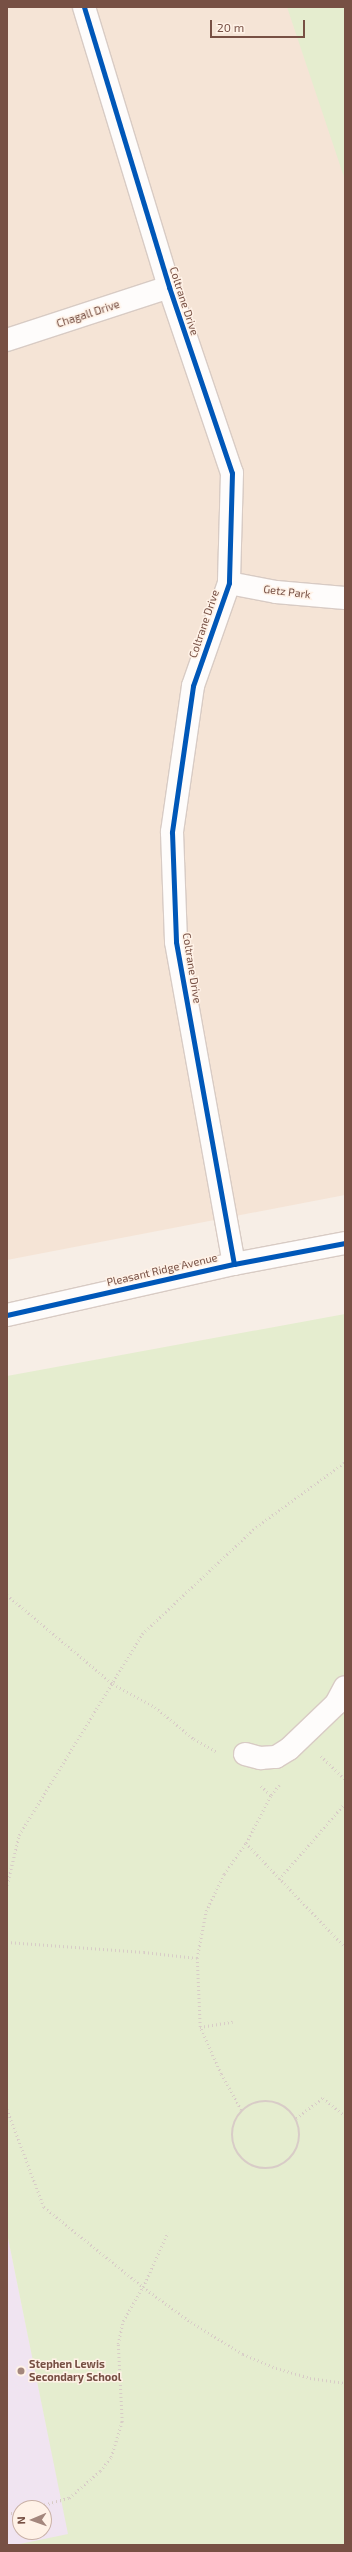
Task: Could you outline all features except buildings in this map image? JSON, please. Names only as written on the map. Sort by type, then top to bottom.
[{"type":"street","name":"Coltrane Drive","points":[[84,7],[168,288],[232,473],[229,583],[193,686],[172,832],[176,942],[234,1264]]},
{"type":"street","name":"Chagall Drive","points":[[7,340],[168,288]]},
{"type":"street","name":"Getz Park","points":[[229,583],[276,592],[345,598]]},
{"type":"street","name":"Pleasant Ridge Avenue","points":[[7,1315],[234,1264],[345,1243]]},
{"type":"street","points":[[245,1754],[260,1758],[276,1757],[289,1748],[336,1704],[345,1687]]},
{"type":"path","points":[[7,1885],[19,1835],[113,1684],[131,1649],[142,1634],[256,1527],[345,1462]]},
{"type":"path","points":[[7,1595],[113,1684],[155,1707],[194,1738],[219,1753]]},
{"type":"path","points":[[317,1752],[345,1779]]},
{"type":"path","points":[[241,2110],[221,2074],[200,2027],[197,1958],[206,1911],[224,1874],[246,1843],[271,1795],[280,1783]]},
{"type":"path","points":[[260,1785],[271,1795]]},
{"type":"path","points":[[279,1879],[345,1803]]},
{"type":"path","points":[[246,1843],[345,1947]]},
{"type":"path","points":[[7,1942],[144,1952],[197,1958]]},
{"type":"path","points":[[200,2027],[233,2022]]},
{"type":"path","points":[[296,2118],[323,2098],[345,2116]]},
{"type":"path","points":[[271,2100],[286,2106],[296,2118],[300,2137],[294,2155],[279,2167],[260,2170],[243,2162],[232,2146],[232,2127],[241,2110],[254,2102],[271,2100]]},
{"type":"path","points":[[7,2109],[44,2207],[143,2287],[191,2322],[243,2354],[276,2368],[310,2378],[345,2383]]},
{"type":"path","points":[[52,2503],[69,2498],[100,2471],[111,2457],[122,2422],[118,2344],[123,2321],[143,2287],[168,2232]]},
{"type":"shaded area","points":[[7,7],[345,7],[345,1195],[7,1260]]},
{"type":"shaded area","name":"Stephen Lewis Secondary School","points":[[7,2233],[69,2536],[52,2539],[52,2500],[12,2500],[12,2540],[49,2540],[24,2545],[7,2545]]},
{"type":"green space","points":[[287,7],[345,7],[345,180]]},
{"type":"green space","points":[[345,1314],[345,2545],[15,2545],[39,2540],[52,2540],[52,2537],[68,2534],[7,2233],[7,1376]]},
{"type":"cycle path","points":[[84,7],[169,287],[232,473],[229,583],[193,686],[172,832],[176,942],[234,1264]]},
{"type":"cycle path","points":[[7,1315],[234,1264],[345,1243]]},
{"type":"place","name":"Stephen Lewis Secondary School","points":[[21,2371]]}]
